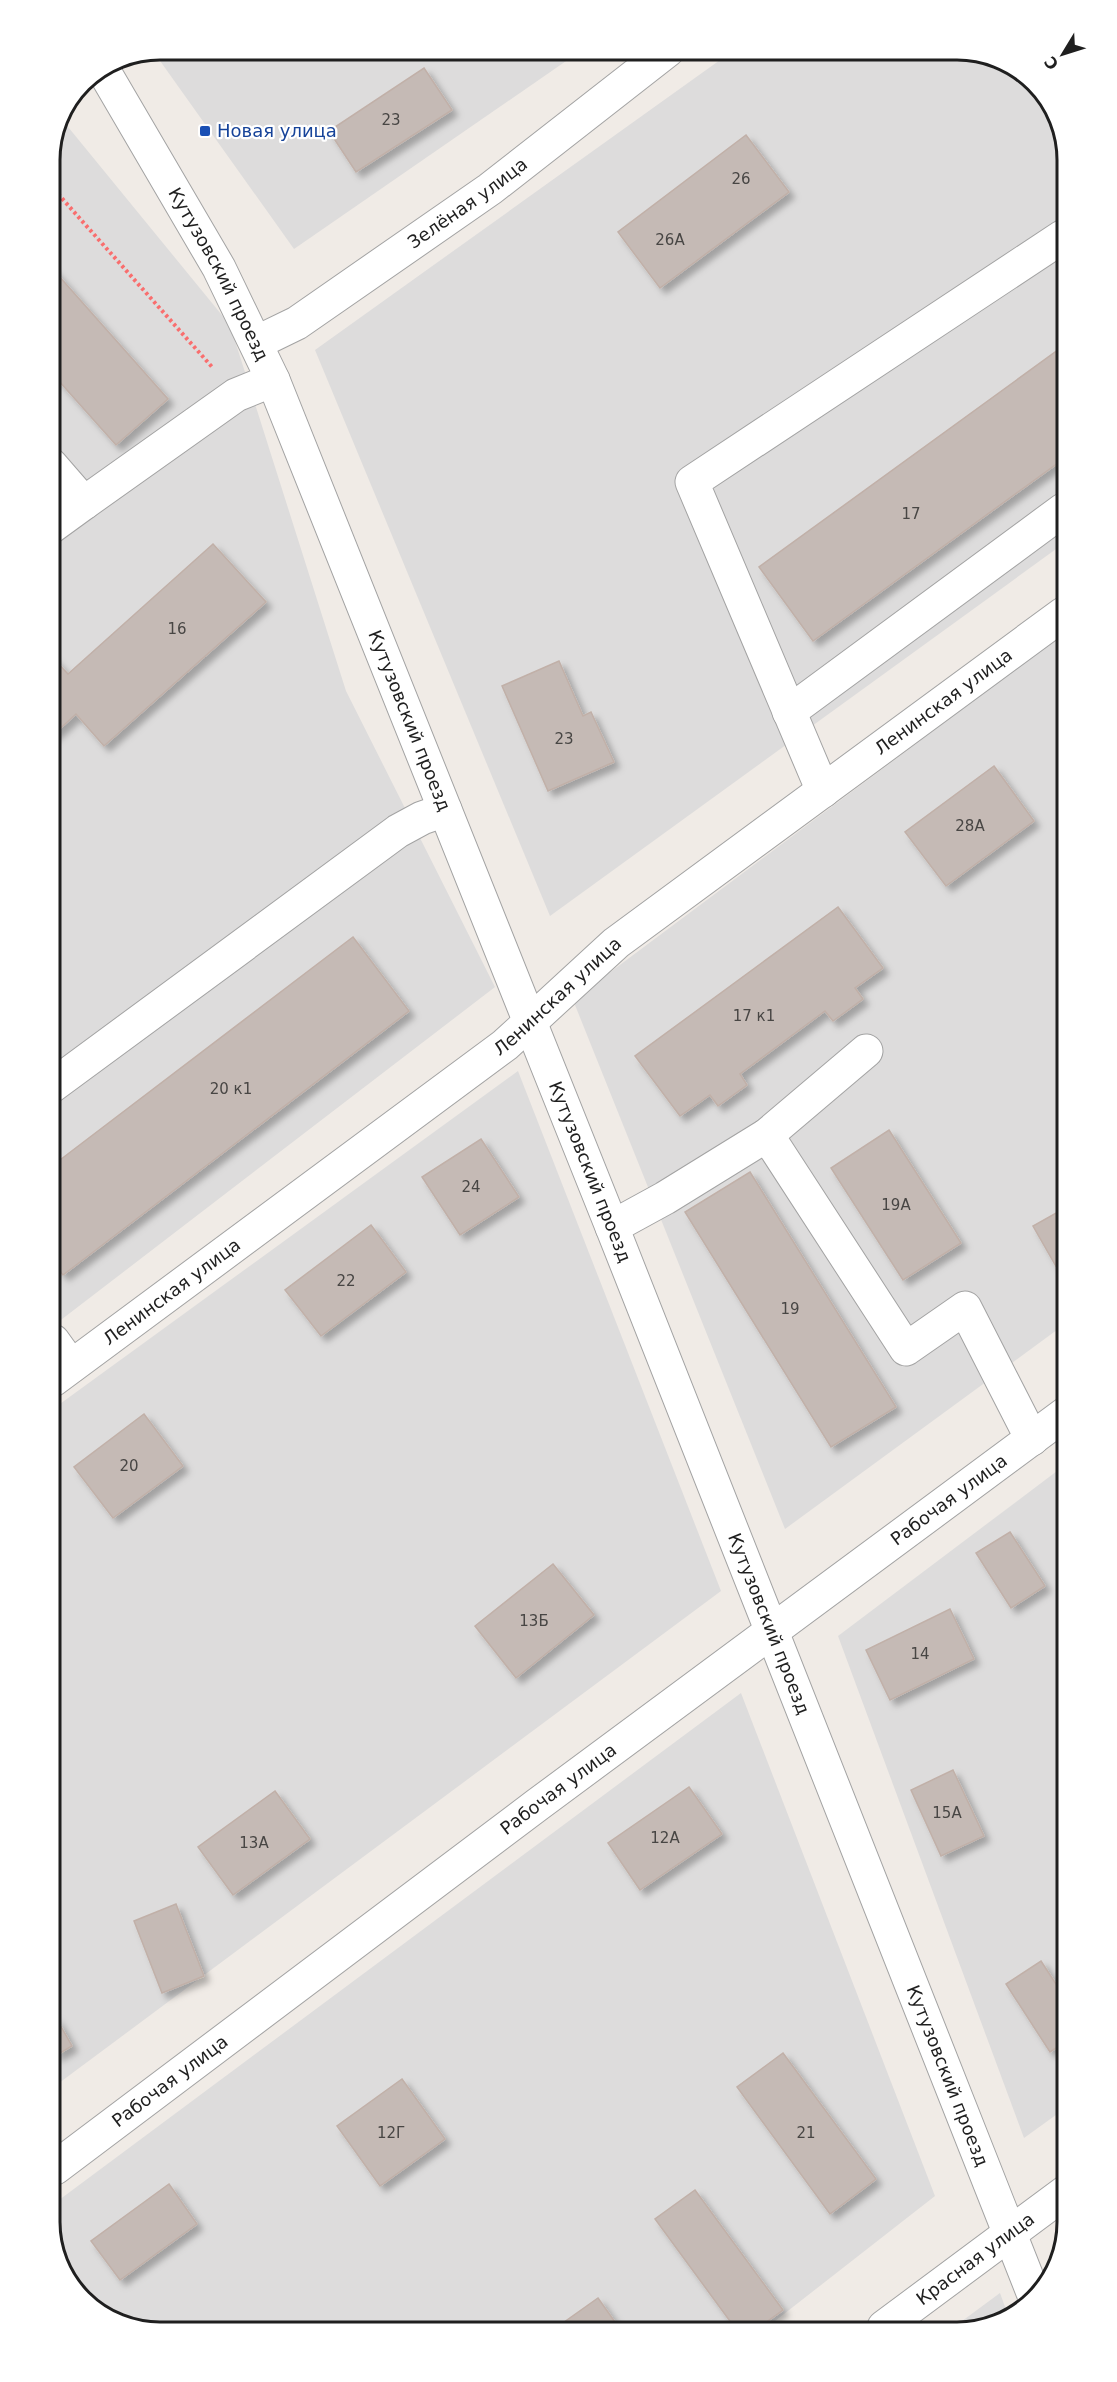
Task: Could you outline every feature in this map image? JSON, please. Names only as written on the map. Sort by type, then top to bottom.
[{"type":"street","name":"Зелёная улица","points":[[256,343],[297,322],[490,189],[655,60]]},
{"type":"street","name":"Кутузовский проезд","points":[[107,76],[193,221],[273,380],[612,1227],[1031,2289]]},
{"type":"street","points":[[823,791],[692,482],[1057,240]]},
{"type":"street","points":[[60,520],[237,395],[273,380]]},
{"type":"street","points":[[60,475],[84,503]]},
{"type":"street","points":[[789,712],[1057,514]]},
{"type":"street","name":"Ленинская улица","points":[[60,1362],[505,1045],[616,943],[1057,618]]},
{"type":"street","points":[[60,1080],[398,831],[422,818],[446,810]]},
{"type":"street","points":[[612,1227],[665,1198],[767,1135],[866,1051]]},
{"type":"street","points":[[767,1135],[906,1349],[965,1308],[1032,1439]]},
{"type":"street","name":"Рабочая улица","points":[[60,2164],[546,1798],[1057,1420]]},
{"type":"street","name":"Красная улица","points":[[891,2322],[1057,2199]]},
{"type":"path","points":[[60,196],[237,395]]},
{"type":"shaded area","points":[[159,60],[568,60],[294,249]]},
{"type":"shaded area","points":[[720,60],[964,60],[977,62],[1007,73],[1018,81],[1040,104],[1052,128],[1057,160],[1057,548],[550,916],[315,350]]},
{"type":"shaded area","points":[[66,125],[230,325],[346,691],[495,987],[60,1321],[60,153]]},
{"type":"shaded area","points":[[1057,638],[1057,1330],[785,1529],[573,1000]]},
{"type":"shaded area","points":[[518,1071],[721,1591],[60,2082],[60,1404]]},
{"type":"shaded area","points":[[1057,1471],[1057,2114],[1024,2138],[838,1636]]},
{"type":"shaded area","points":[[741,1693],[935,2196],[774,2322],[153,2322],[134,2319],[110,2309],[89,2293],[77,2278],[65,2254],[61,2235],[60,2199]]},
{"type":"shaded area","points":[[1000,2293],[1006,2309],[989,2317],[961,2322]]},
{"type":"building","points":[[424,68],[452,110],[356,172],[329,131]]},
{"type":"building","points":[[746,135],[789,192],[660,288],[618,232]]},
{"type":"building","points":[[60,277],[168,399],[116,445],[60,382]]},
{"type":"building","points":[[1057,351],[1057,464],[813,641],[759,567]]},
{"type":"building","points":[[213,544],[266,602],[104,746],[76,714],[60,729],[60,666],[68,674]]},
{"type":"building","points":[[559,661],[583,716],[591,712],[614,762],[548,791],[502,686]]},
{"type":"building","points":[[994,766],[1034,821],[946,886],[905,832]]},
{"type":"building","points":[[838,907],[883,968],[855,988],[863,999],[833,1021],[825,1011],[740,1074],[747,1085],[718,1106],[710,1095],[680,1116],[635,1056]]},
{"type":"building","points":[[353,937],[409,1011],[63,1275],[60,1271],[60,1160]]},
{"type":"building","points":[[889,1130],[961,1243],[903,1280],[831,1168]]},
{"type":"building","points":[[481,1139],[519,1197],[460,1235],[422,1177]]},
{"type":"building","points":[[750,1172],[896,1407],[831,1447],[685,1212]]},
{"type":"building","points":[[1057,1212],[1057,1268],[1033,1226]]},
{"type":"building","points":[[371,1225],[406,1272],[321,1336],[285,1290]]},
{"type":"building","points":[[144,1414],[183,1466],[113,1518],[74,1467]]},
{"type":"building","points":[[1010,1532],[1045,1586],[1011,1608],[976,1553]]},
{"type":"building","points":[[553,1564],[594,1615],[516,1678],[475,1626]]},
{"type":"building","points":[[950,1609],[974,1659],[890,1700],[866,1650]]},
{"type":"building","points":[[953,1770],[984,1836],[941,1856],[911,1790]]},
{"type":"building","points":[[689,1787],[722,1834],[640,1890],[608,1843]]},
{"type":"building","points":[[275,1791],[310,1839],[233,1895],[198,1847]]},
{"type":"building","points":[[176,1904],[204,1976],[162,1993],[134,1921]]},
{"type":"building","points":[[1041,1961],[1057,1986],[1057,2047],[1050,2052],[1006,1984]]},
{"type":"building","points":[[60,2025],[72,2046],[60,2053]]},
{"type":"building","points":[[783,2053],[876,2179],[830,2214],[737,2087]]},
{"type":"building","points":[[402,2079],[445,2139],[380,2186],[337,2126]]},
{"type":"building","points":[[169,2184],[197,2224],[120,2280],[91,2241]]},
{"type":"building","points":[[695,2190],[783,2310],[766,2322],[731,2322],[655,2219]]},
{"type":"building","points":[[598,2298],[615,2322],[564,2322]]},
{"type":"place","name":"Новая улица","points":[[205,131]]}]
